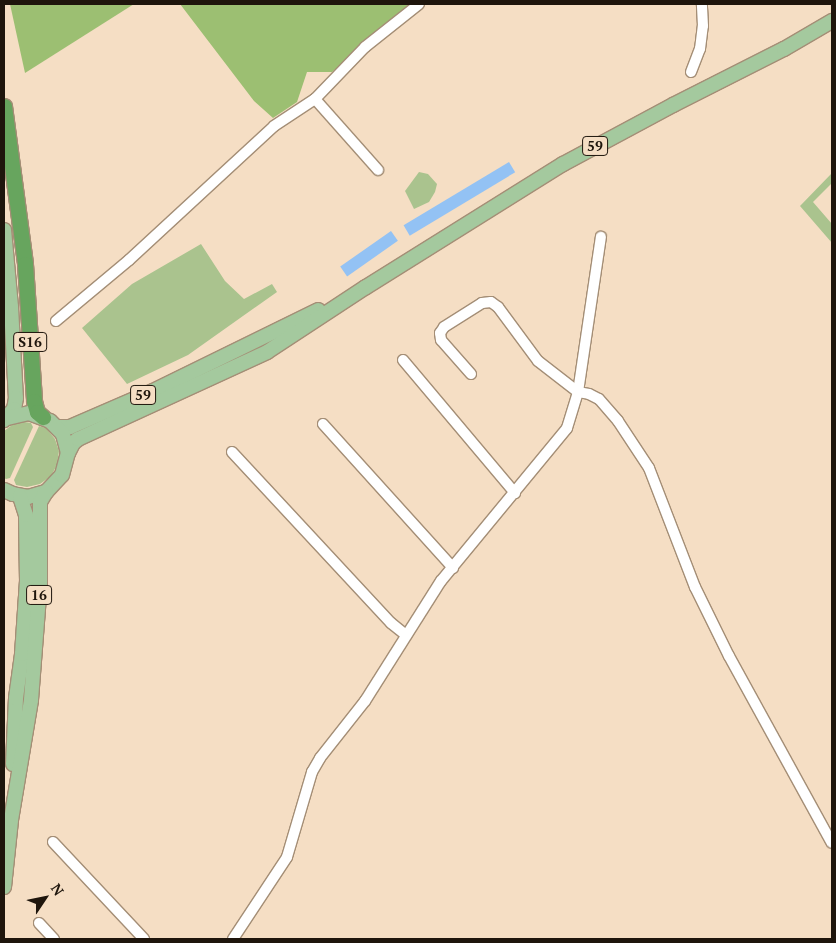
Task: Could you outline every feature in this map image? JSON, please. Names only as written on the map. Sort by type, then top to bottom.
[{"type":"highway","name":"S16","points":[[4,106],[25,264],[34,401],[37,412],[43,417]]},
{"type":"main road","name":"59","points":[[68,453],[69,448],[78,439],[267,352],[366,287],[563,164],[673,104],[784,50],[832,22]]},
{"type":"main road","name":"S16","points":[[4,230],[16,398],[14,409],[6,419]]},
{"type":"main road","name":"59","points":[[57,426],[70,427],[153,391],[366,287]]},
{"type":"main road","points":[[6,419],[29,413],[43,417],[57,426],[66,443],[68,453]]},
{"type":"main road","name":"16","points":[[4,887],[11,820],[31,700],[40,583],[40,502],[46,492],[62,476],[68,453]]},
{"type":"main road","points":[[4,490],[20,496],[46,492]]},
{"type":"main road","name":"16","points":[[11,820],[16,698],[22,654],[27,581],[26,515],[20,496]]},
{"type":"street","points":[[56,321],[124,266],[274,126],[315,99],[365,47],[419,4]]},
{"type":"street","points":[[691,72],[700,50],[703,26],[702,4]]},
{"type":"street","points":[[315,99],[378,170]]},
{"type":"street","points":[[233,939],[286,857],[312,772],[365,701],[441,582],[567,428],[578,392],[601,237]]},
{"type":"street","points":[[471,374],[441,340],[440,333],[444,327],[482,303],[491,302],[498,307],[538,361],[578,392],[589,394],[599,399],[618,421],[649,468],[695,587],[730,656],[832,843]]},
{"type":"street","points":[[403,360],[515,493]]},
{"type":"street","points":[[323,424],[453,568]]},
{"type":"street","points":[[232,452],[391,623],[406,635]]},
{"type":"street","points":[[53,842],[144,939]]},
{"type":"street","points":[[39,923],[54,939]]},
{"type":"green space","points":[[10,4],[134,4],[25,73]]},
{"type":"green space","points":[[180,4],[417,4],[332,72],[307,72],[297,102],[273,118],[254,101]]},
{"type":"green space","points":[[419,172],[428,174],[437,184],[429,202],[414,209],[405,191]]},
{"type":"green space","points":[[832,173],[832,183],[813,202],[832,224],[832,243],[800,206]]},
{"type":"green space","points":[[201,244],[225,281],[244,299],[272,284],[277,292],[188,355],[127,384],[82,328],[132,284]]},
{"type":"green space","points":[[25,422],[31,423],[33,427],[10,478],[6,479],[4,478],[4,431],[12,425]]},
{"type":"green space","points":[[39,426],[46,428],[55,439],[59,451],[57,465],[51,476],[40,484],[27,487],[16,485],[14,480]]},
{"type":"water","points":[[509,162],[515,172],[410,236],[404,225]]},
{"type":"water","points":[[391,231],[398,241],[347,276],[340,267]]}]
